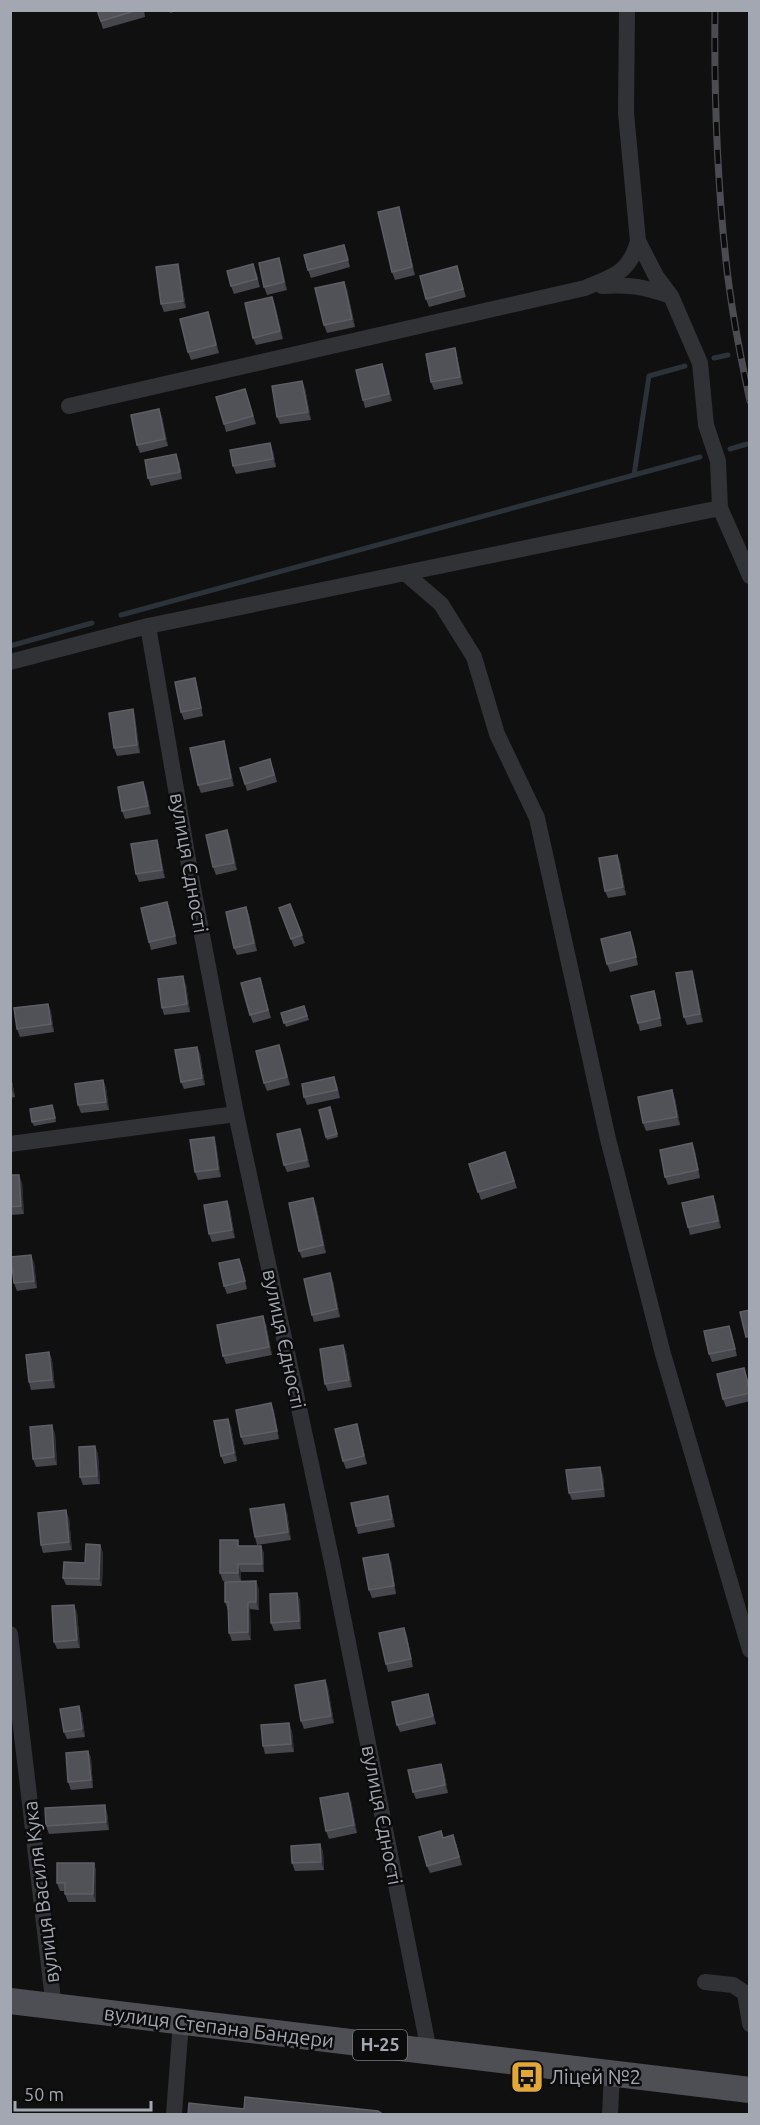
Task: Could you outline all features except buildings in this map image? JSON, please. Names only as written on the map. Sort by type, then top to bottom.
[{"type":"main road","name":"вулиця Степана Бандери","points":[[10,2001],[750,2090]]},
{"type":"street","points":[[585,288],[619,274],[625,269],[635,252],[638,241],[626,113],[627,10]]},
{"type":"street","points":[[638,241],[656,276],[671,296],[700,363],[704,417],[718,461],[720,508],[750,576]]},
{"type":"street","points":[[69,406],[585,288],[644,286],[671,296]]},
{"type":"street","points":[[10,662],[148,626],[720,508]]},
{"type":"street","points":[[405,573],[441,604],[474,657],[497,734],[537,818],[611,1150],[663,1354],[750,1650]]},
{"type":"street","name":"вулиця Єдності","points":[[148,626],[190,877],[236,1114],[333,1568],[429,2051]]},
{"type":"street","points":[[10,1144],[236,1114]]},
{"type":"street","name":"вулиця Василя Кука","points":[[10,1634],[54,2008]]},
{"type":"street","points":[[705,1982],[733,1985],[745,1993],[750,2024]]},
{"type":"street","points":[[174,2115],[181,2022]]},
{"type":"street","points":[[610,2115],[612,2073]]},
{"type":"waterway","points":[[714,358],[728,355]]},
{"type":"waterway","points":[[634,475],[649,376],[685,366]]},
{"type":"waterway","points":[[730,449],[747,444]]},
{"type":"waterway","points":[[121,615],[700,457]]},
{"type":"waterway","points":[[10,646],[92,623]]},
{"type":"railway","points":[[715,10],[720,199],[733,314],[750,401]]},
{"type":"place","name":"Ліцей №2","points":[[527,2077]]}]
